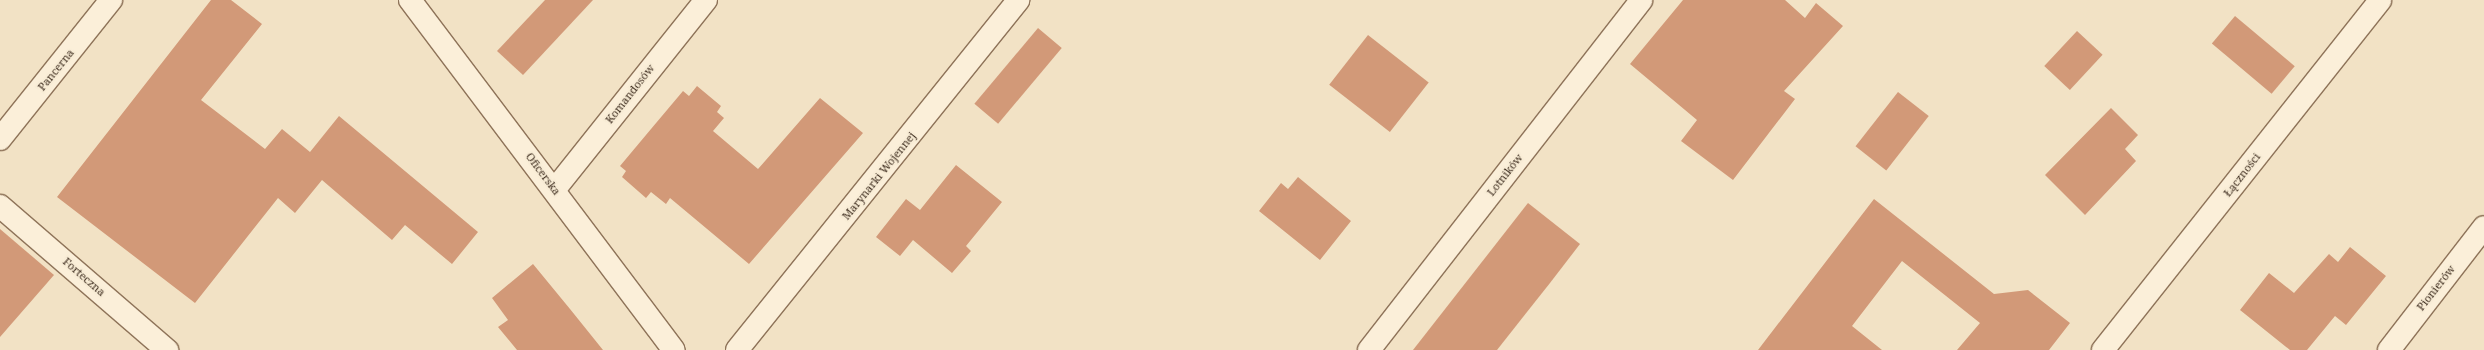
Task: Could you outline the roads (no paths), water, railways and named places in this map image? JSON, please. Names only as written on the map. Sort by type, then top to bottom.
[{"type":"street","name":"Pancerna","points":[[0,139],[111,0]]},
{"type":"street","name":"Oficerska","points":[[410,0],[555,189],[674,350]]},
{"type":"street","name":"Komandosów","points":[[555,189],[706,0]]},
{"type":"street","name":"Marynarki Wojennej","points":[[737,350],[1018,0]]},
{"type":"street","name":"Lotników","points":[[1369,350],[1641,0]]},
{"type":"street","name":"Łączności","points":[[2103,350],[2380,0]]},
{"type":"street","name":"Forteczna","points":[[0,206],[167,350]]},
{"type":"street","name":"Pionierów","points":[[2389,350],[2484,227]]}]
